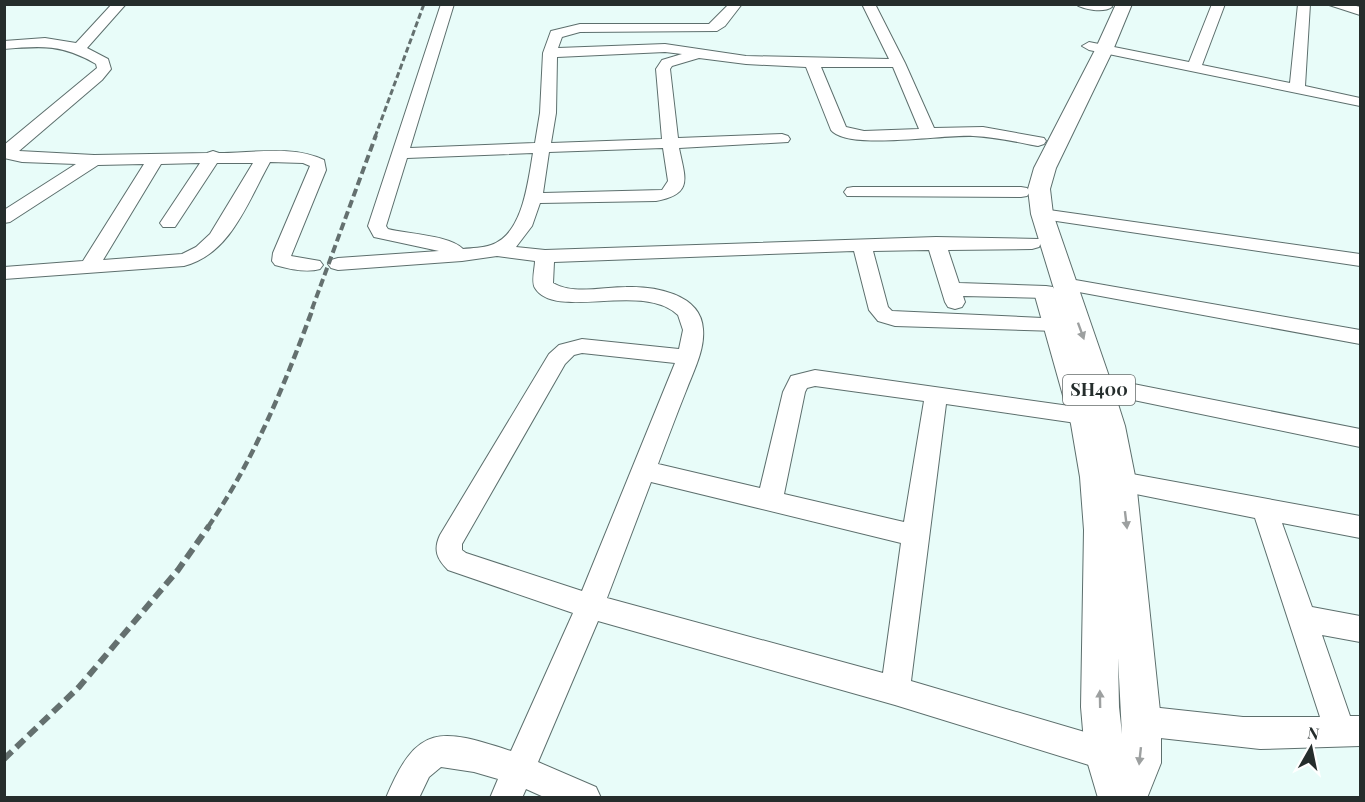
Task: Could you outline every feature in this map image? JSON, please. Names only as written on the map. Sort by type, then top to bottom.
[{"type":"main road","name":"SH400","points":[[1105,5],[1096,48],[1045,168],[1039,189],[1055,288],[1057,324],[1083,415],[1108,479],[1142,721],[1141,763],[1125,798]]},
{"type":"main road","name":"SH400","points":[[1096,48],[1038,141],[1027,164],[1021,192],[1023,213],[1032,243],[1055,288],[1098,385],[1110,426],[1108,479],[1100,530],[1100,707],[1105,754],[1119,798]]},
{"type":"street","points":[[79,48],[120,4]]},
{"type":"street","points":[[448,4],[377,226],[380,233],[439,244],[462,255]]},
{"type":"street","points":[[497,250],[512,241],[523,226],[533,198],[548,113],[550,53],[556,34],[565,30],[712,28],[720,23],[736,4]]},
{"type":"street","points":[[868,4],[898,63],[928,132]]},
{"type":"street","points":[[1194,68],[1219,4]]},
{"type":"street","points":[[1297,89],[1304,4]]},
{"type":"street","points":[[1332,4],[1360,11]]},
{"type":"street","points":[[4,45],[43,41],[63,42],[103,62],[104,69],[11,147],[10,154],[22,157],[94,160],[213,156],[306,158],[318,165],[282,253],[282,261],[313,265]]},
{"type":"street","points":[[550,53],[665,48],[724,58],[812,63],[898,63]]},
{"type":"street","points":[[1096,48],[1360,102]]},
{"type":"street","points":[[533,198],[656,196],[667,194],[675,188],[677,181],[670,142],[663,69],[667,63],[701,53]]},
{"type":"street","points":[[812,63],[839,130],[845,134],[874,136],[928,132],[984,132],[1038,141]]},
{"type":"street","points":[[399,153],[782,139]]},
{"type":"street","points":[[169,223],[213,156]]},
{"type":"street","points":[[4,273],[184,260],[199,255],[210,248],[218,237],[265,156]]},
{"type":"street","points":[[90,266],[156,158]]},
{"type":"street","points":[[4,218],[94,160]]},
{"type":"street","points":[[853,192],[1021,192]]},
{"type":"street","points":[[1042,214],[1360,261]]},
{"type":"street","points":[[338,264],[462,255],[497,250],[545,256],[936,243],[1032,243]]},
{"type":"street","points":[[936,243],[961,320]]},
{"type":"street","points":[[862,245],[879,310],[885,316],[895,319],[1057,324]]},
{"type":"street","points":[[512,784],[590,606],[644,471],[688,357],[693,327],[686,310],[669,298],[644,292],[570,296],[551,294],[543,286],[545,256]]},
{"type":"street","points":[[951,289],[1055,288],[1360,337]]},
{"type":"street","points":[[688,357],[582,346],[567,350],[557,358],[449,543],[448,554],[457,562],[590,606],[895,691],[1105,754]]},
{"type":"street","points":[[770,500],[794,392],[800,382],[815,378],[1083,415]]},
{"type":"street","points":[[1098,385],[1360,438]]},
{"type":"street","points":[[895,691],[936,396]]},
{"type":"street","points":[[644,471],[915,535]]},
{"type":"street","points":[[1108,479],[1360,527]]},
{"type":"street","points":[[1142,721],[1229,732],[1279,734],[1350,731],[1302,618],[1265,509]]},
{"type":"street","points":[[1302,618],[1360,629]]},
{"type":"street","points":[[402,798],[418,766],[435,751],[461,752],[512,784],[585,798]]},
{"type":"railway","points":[[375,137],[424,4]]},
{"type":"railway","points":[[312,309],[376,135]]},
{"type":"railway","points":[[208,527],[240,475],[267,421],[313,308]]},
{"type":"railway","points":[[4,759],[79,687],[178,570],[209,526]]}]
